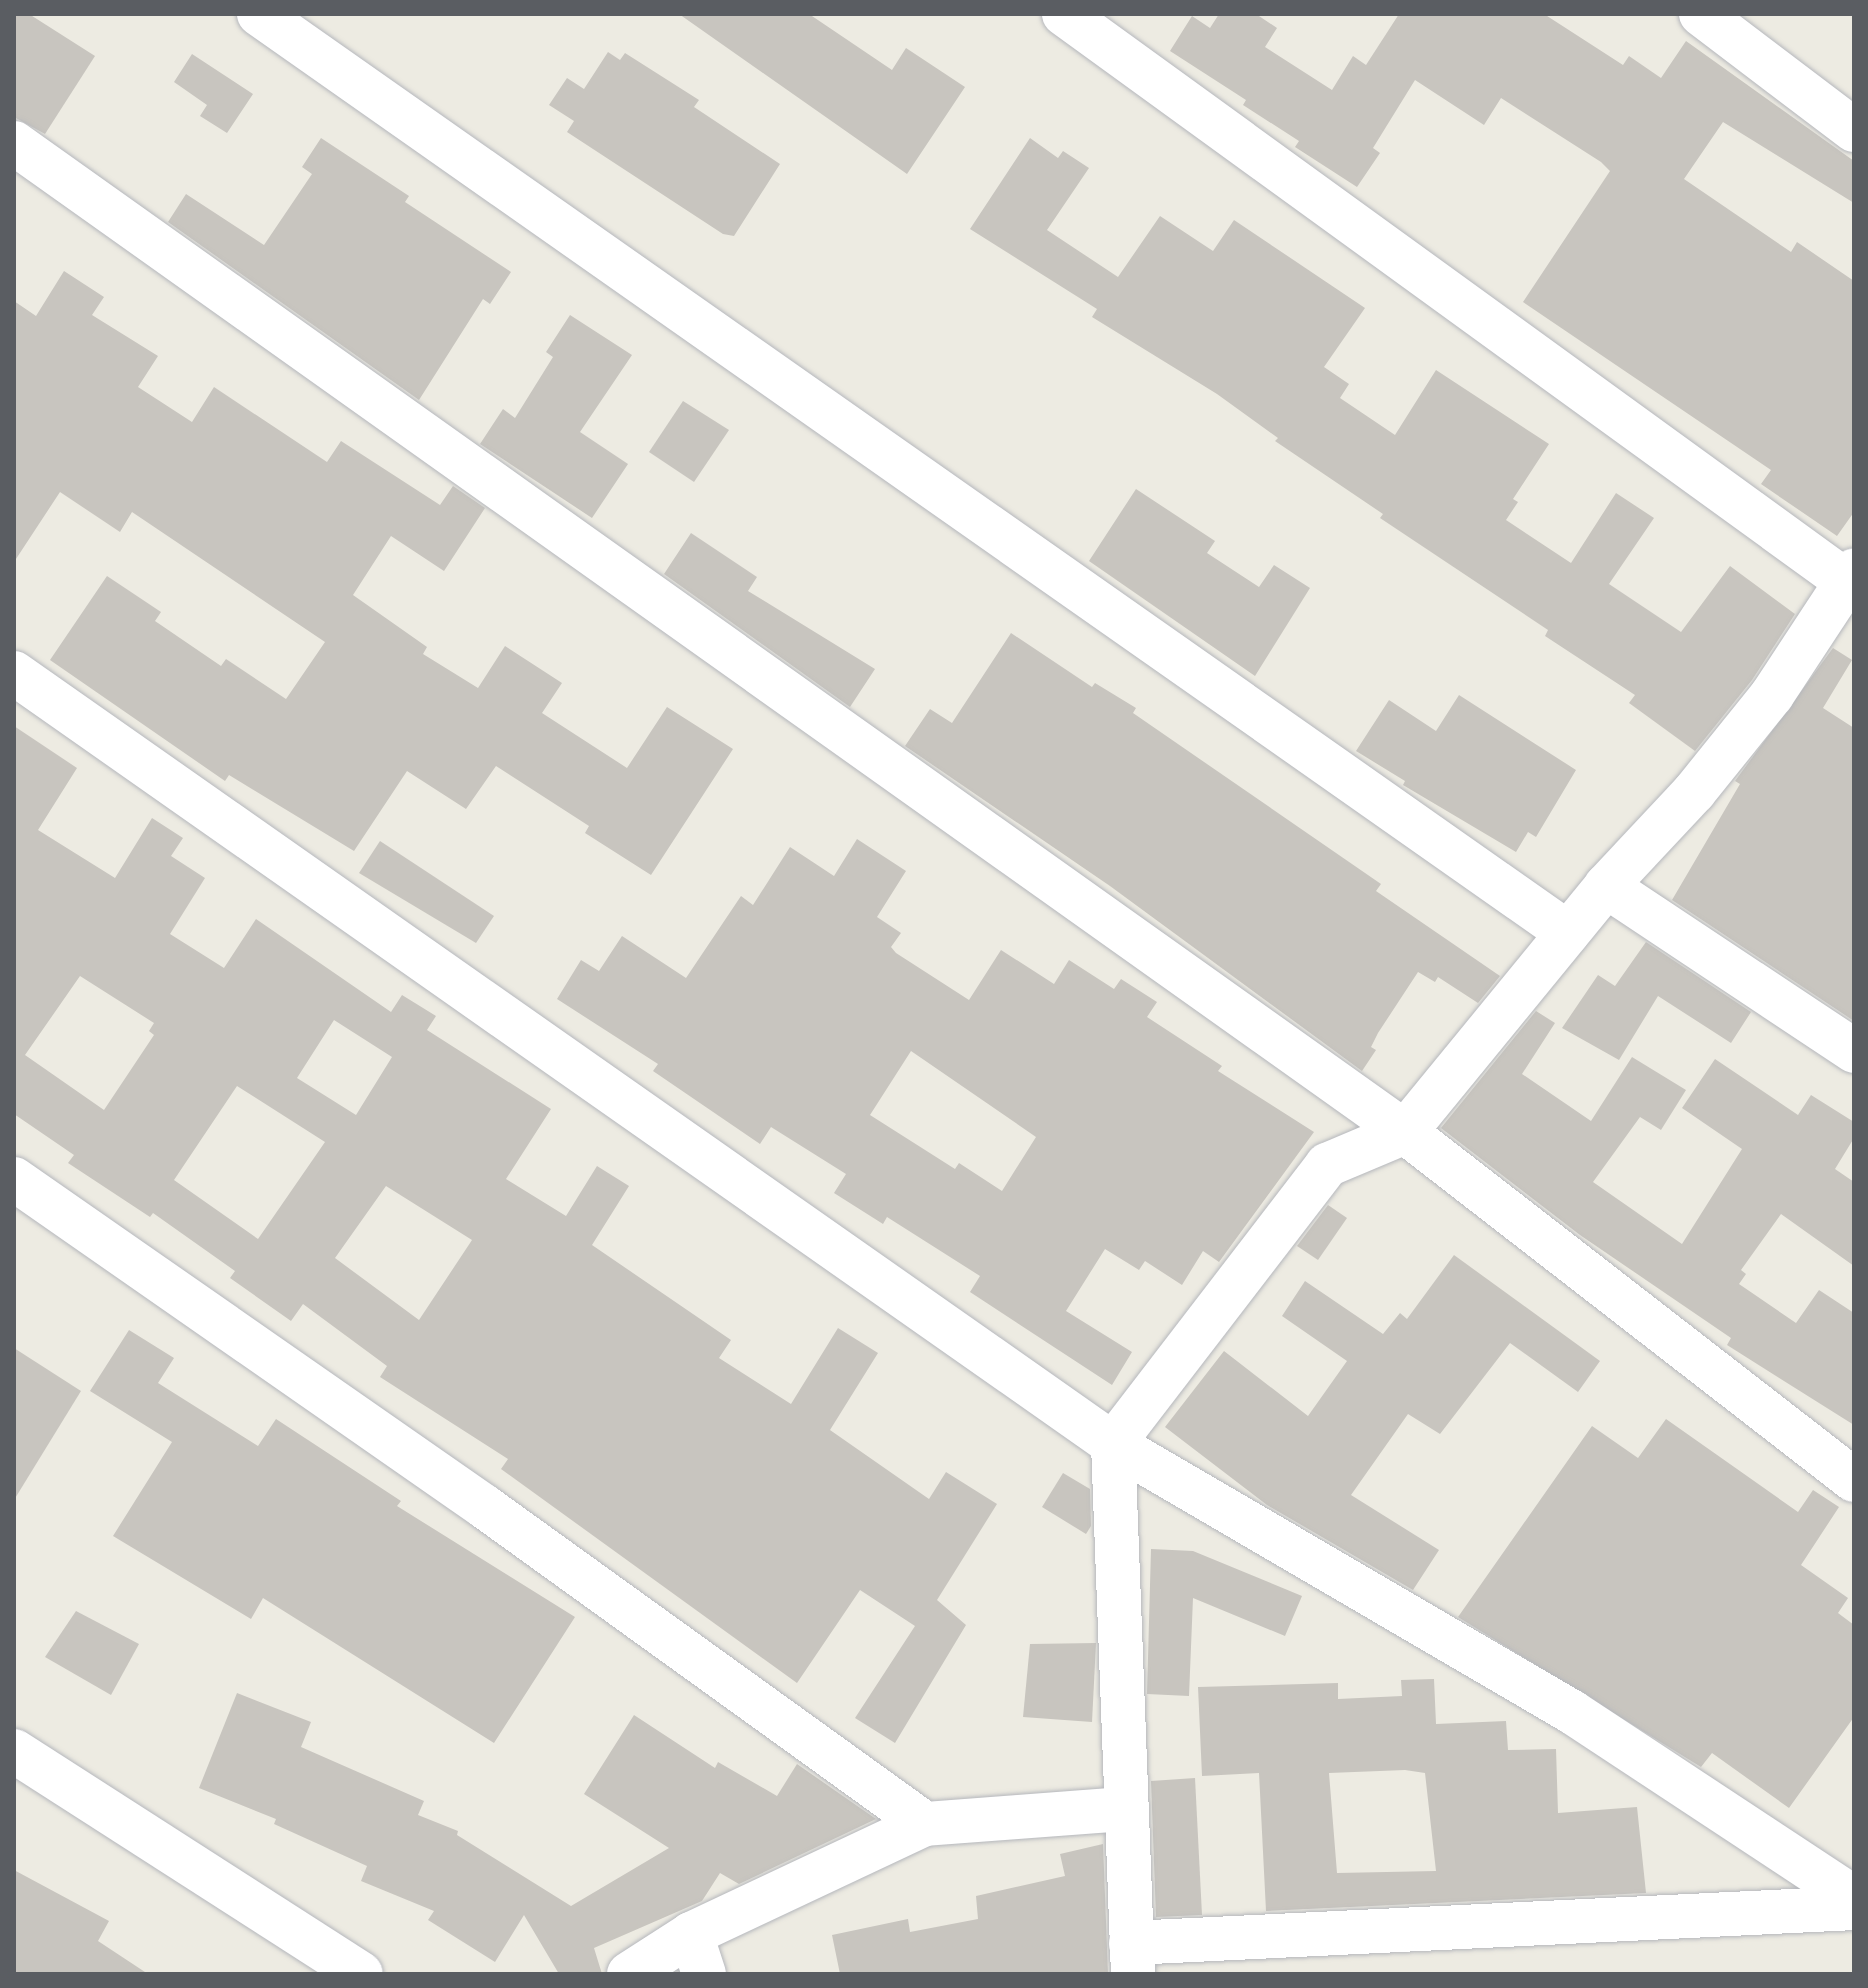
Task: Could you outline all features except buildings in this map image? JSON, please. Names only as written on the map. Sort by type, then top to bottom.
[{"type":"street","points":[[259,14],[1568,933]]},
{"type":"street","points":[[1064,14],[1852,579],[1762,707],[1606,886],[1405,1132],[1327,1165],[1113,1444],[1132,1959],[1854,1908]]},
{"type":"street","points":[[1701,14],[1854,130]]},
{"type":"street","points":[[14,143],[1405,1132],[1854,1480]]},
{"type":"street","points":[[14,673],[1113,1444],[1572,1712],[1854,1898]]},
{"type":"street","points":[[1606,886],[1854,1051]]},
{"type":"street","points":[[14,1179],[485,1507],[925,1824]]},
{"type":"street","points":[[14,1751],[361,1974]]},
{"type":"street","points":[[629,1974],[698,1954],[925,1824],[1125,1809]]}]
